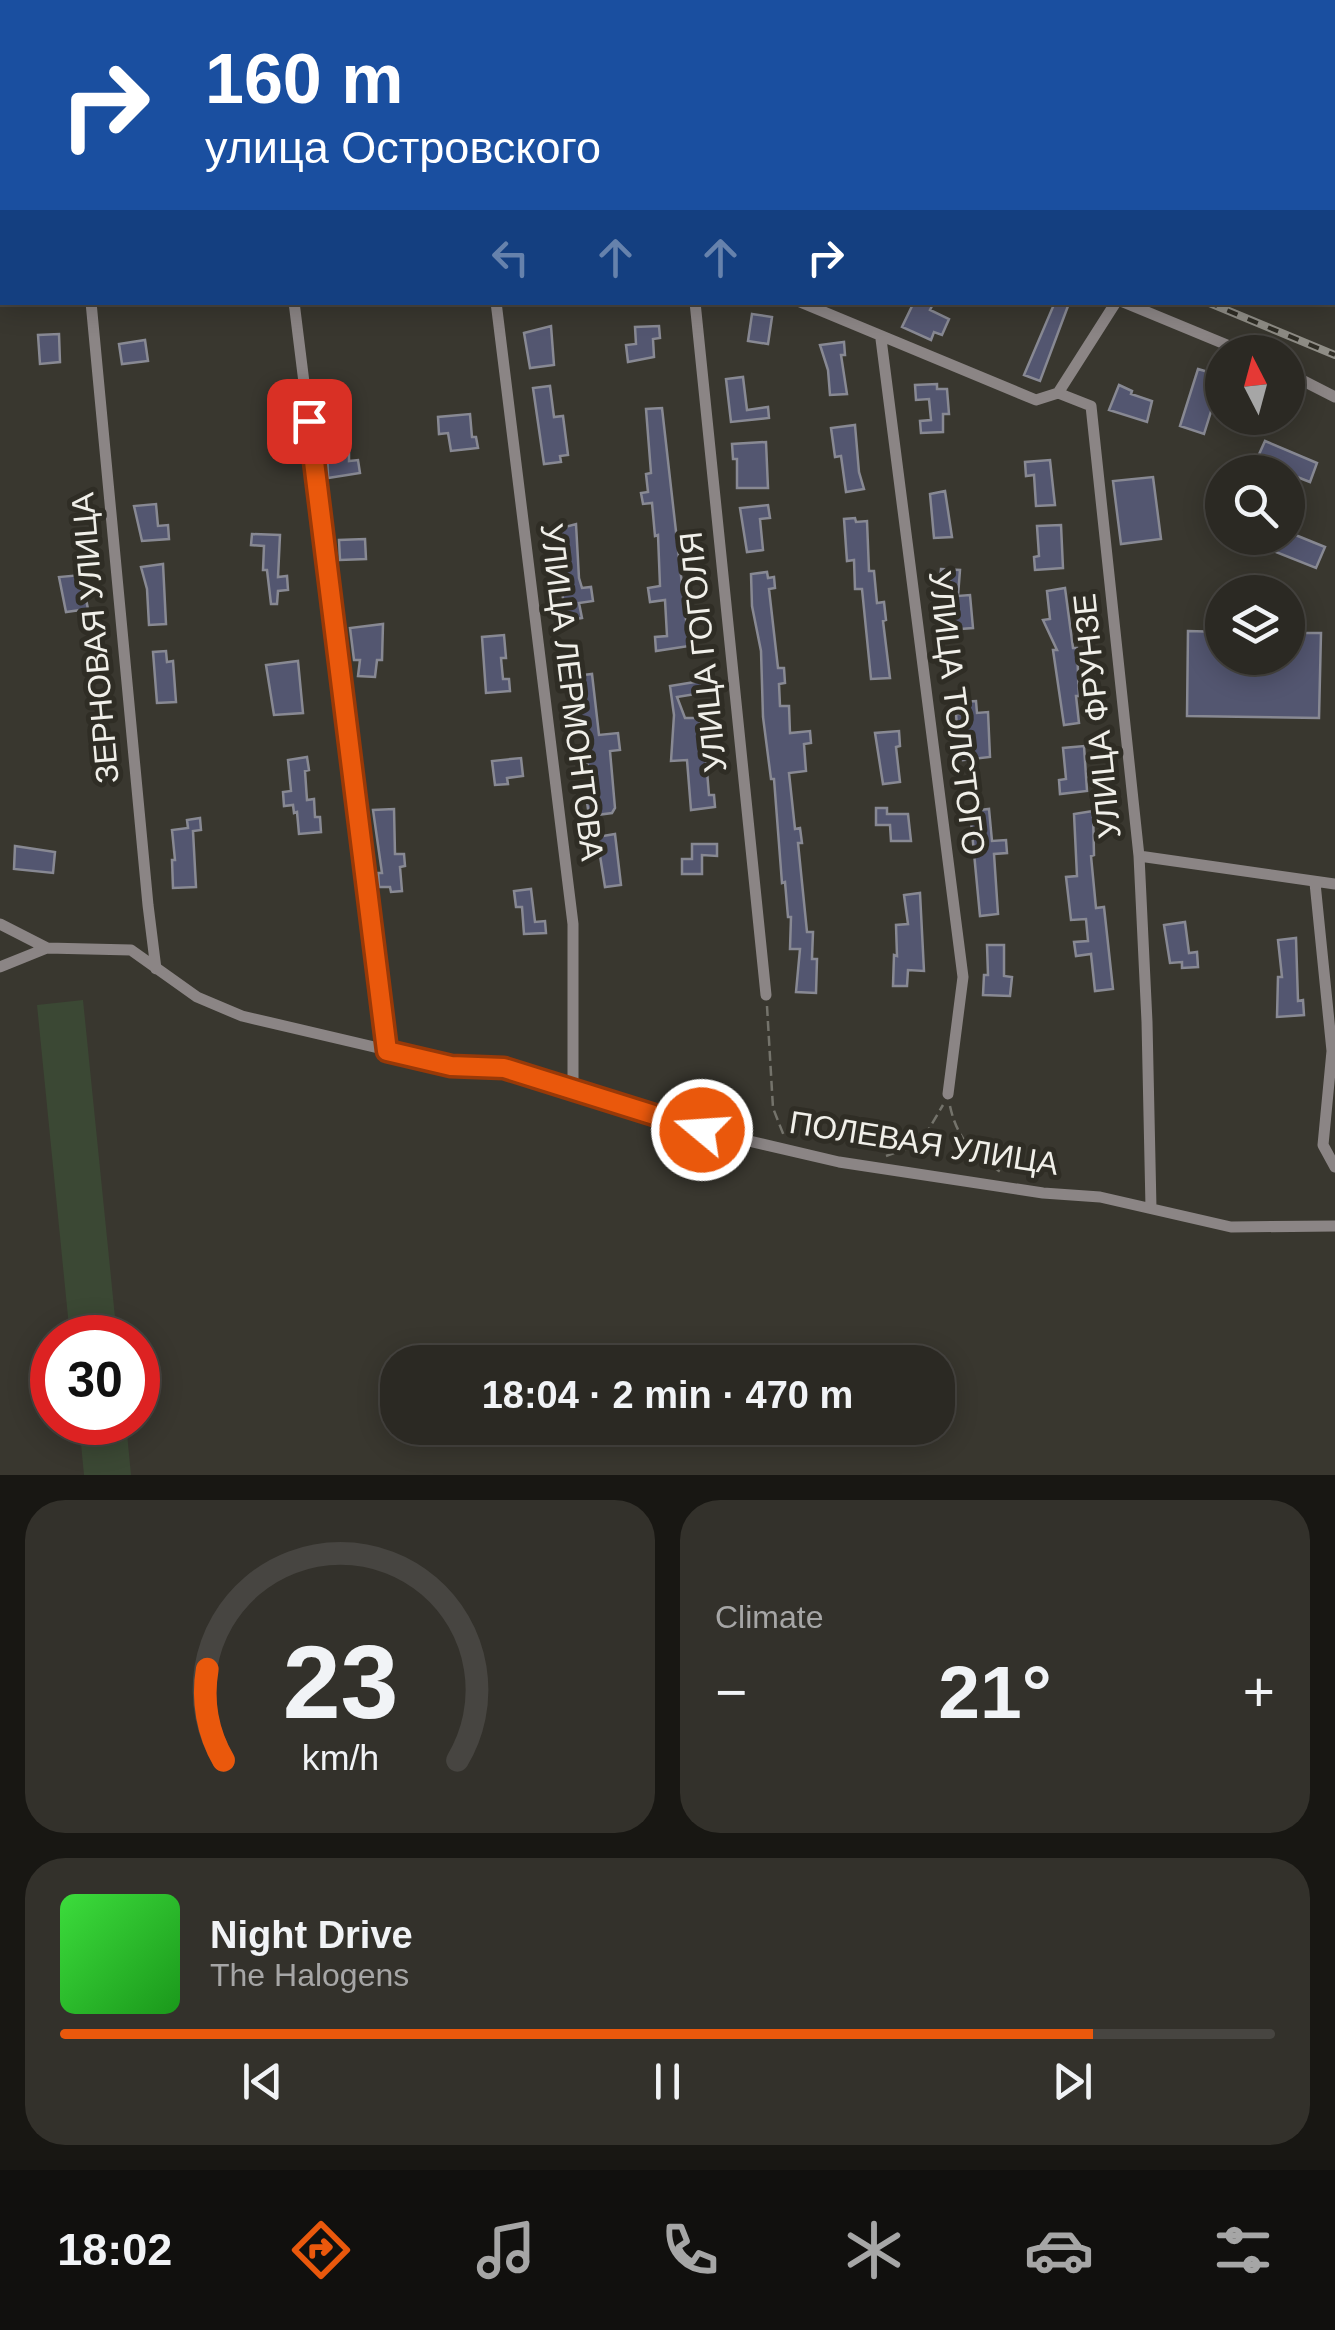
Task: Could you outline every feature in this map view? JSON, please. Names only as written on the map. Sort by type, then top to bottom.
[{"type":"street","name":"ЗЕРНОВАЯ УЛИЦА","points":[[90,305],[156,969]]},
{"type":"street","points":[[294,305],[387,1051]]},
{"type":"street","name":"УЛИЦА ЛЕРМОНТОВА","points":[[496,305],[573,924],[573,1088]]},
{"type":"street","name":"УЛИЦА ГОГОЛЯ","points":[[696,305],[766,995]]},
{"type":"street","points":[[807,305],[1036,400],[1058,393],[1118,305]]},
{"type":"street","points":[[1127,305],[1205,336]]},
{"type":"street","name":"УЛИЦА ТОЛСТОГО","points":[[881,338],[963,977],[948,1094]]},
{"type":"street","points":[[1305,382],[1335,397]]},
{"type":"street","name":"УЛИЦА ФРУНЗЕ","points":[[1058,393],[1092,406],[1139,856],[1148,1022],[1151,1208]]},
{"type":"street","points":[[1139,856],[1335,884]]},
{"type":"street","points":[[1314,882],[1332,1051],[1323,1145],[1335,1167]]},
{"type":"street","points":[[0,924],[47,948]]},
{"type":"street","name":"ПОЛЕВАЯ УЛИЦА","points":[[0,967],[47,948],[131,950],[197,997],[242,1016],[451,1066],[504,1068],[702,1130],[839,1162],[1100,1198],[1230,1227],[1335,1226]]},
{"type":"path","points":[[766,995],[773,1108],[780,1130],[794,1150]]},
{"type":"path","points":[[883,1156],[920,1144],[936,1122],[948,1094]]},
{"type":"path","points":[[948,1094],[955,1128],[977,1158],[1013,1179]]},
{"type":"green space","points":[[83,1000],[115,1315],[68,1315],[37,1005]]},
{"type":"green space","points":[[81,1445],[128,1445],[131,1475],[84,1475]]},
{"type":"building","points":[[913,305],[932,305],[930,310],[949,319],[942,335],[934,332],[931,340],[902,327]]},
{"type":"building","points":[[1054,305],[1068,306],[1040,381],[1024,375]]},
{"type":"building","points":[[752,314],[772,317],[768,344],[748,341]]},
{"type":"building","points":[[551,326],[554,365],[530,368],[524,333]]},
{"type":"building","points":[[659,326],[660,338],[653,339],[654,357],[628,362],[626,345],[636,344],[635,327]]},
{"type":"building","points":[[59,334],[60,362],[40,364],[38,335]]},
{"type":"building","points":[[145,340],[148,361],[122,364],[119,344]]},
{"type":"building","points":[[844,342],[845,355],[841,355],[847,394],[830,395],[820,345]]},
{"type":"building","points":[[1198,369],[1205,371],[1204,434],[1180,426]]},
{"type":"building","points":[[743,377],[747,410],[768,407],[769,418],[731,422],[726,379]]},
{"type":"building","points":[[937,384],[937,389],[947,389],[949,414],[943,414],[943,432],[921,433],[920,421],[931,420],[929,399],[916,400],[915,385]]},
{"type":"building","points":[[1119,385],[1152,401],[1147,422],[1109,410]]},
{"type":"building","points":[[550,386],[554,417],[563,416],[568,455],[560,456],[561,462],[544,464],[533,388]]},
{"type":"building","points":[[662,408],[689,646],[656,651],[655,637],[667,636],[665,600],[650,602],[648,588],[660,586],[658,535],[655,536],[652,503],[643,504],[641,493],[648,492],[646,474],[651,473],[646,409]]},
{"type":"building","points":[[470,414],[472,437],[476,437],[478,448],[451,451],[448,433],[439,434],[438,417]]},
{"type":"building","points":[[855,425],[864,489],[846,492],[841,456],[835,457],[831,428]]},
{"type":"building","points":[[338,438],[349,438],[349,461],[358,460],[360,473],[328,478],[327,442],[338,442]]},
{"type":"building","points":[[1265,441],[1298,455],[1259,455]]},
{"type":"building","points":[[766,442],[768,488],[737,488],[737,459],[733,459],[732,444]]},
{"type":"building","points":[[1305,458],[1317,463],[1310,482],[1305,480]]},
{"type":"building","points":[[1050,460],[1055,505],[1036,506],[1034,475],[1026,476],[1025,462]]},
{"type":"building","points":[[1153,477],[1161,539],[1121,544],[1113,481]]},
{"type":"building","points":[[945,491],[952,537],[934,538],[930,494]]},
{"type":"building","points":[[156,504],[158,526],[168,525],[169,539],[142,541],[134,506]]},
{"type":"building","points":[[768,505],[770,518],[760,519],[763,550],[747,552],[740,508]]},
{"type":"building","points":[[855,518],[856,522],[867,521],[869,571],[874,571],[877,603],[884,602],[890,678],[871,679],[862,589],[855,589],[854,560],[847,561],[844,519]]},
{"type":"building","points":[[576,524],[579,578],[582,588],[591,587],[593,601],[579,603],[582,618],[566,621],[557,576],[554,530]]},
{"type":"building","points":[[1061,525],[1063,568],[1035,570],[1034,557],[1039,556],[1037,526]]},
{"type":"building","points":[[252,534],[280,535],[278,577],[287,576],[288,590],[278,591],[277,604],[271,604],[267,570],[263,570],[264,546],[251,545]]},
{"type":"building","points":[[365,539],[366,559],[340,560],[339,540]]},
{"type":"building","points":[[1305,539],[1325,547],[1316,568],[1284,555],[1305,555]]},
{"type":"building","points":[[163,564],[166,624],[149,625],[141,567]]},
{"type":"building","points":[[941,569],[960,570],[958,596],[970,595],[973,628],[947,630],[942,602],[952,601],[952,596],[950,580],[940,579]]},
{"type":"building","points":[[767,572],[768,578],[774,577],[775,588],[769,589],[778,668],[784,668],[785,683],[779,684],[780,706],[789,706],[790,733],[810,731],[811,743],[804,744],[806,771],[789,773],[795,829],[800,828],[802,843],[798,843],[807,932],[813,932],[812,959],[817,959],[816,993],[796,992],[800,949],[790,949],[791,917],[785,882],[782,883],[774,779],[763,717],[761,651],[752,606],[751,574]]},
{"type":"building","points":[[81,575],[88,609],[66,612],[59,577]]},
{"type":"building","points":[[1065,588],[1073,648],[1077,648],[1079,723],[1064,725],[1053,650],[1057,650],[1043,620],[1050,619],[1047,591]]},
{"type":"building","points":[[383,624],[382,660],[377,660],[375,677],[358,676],[360,660],[354,660],[350,628]]},
{"type":"building","points":[[1188,631],[1205,632],[1205,675],[1305,675],[1305,633],[1321,633],[1319,718],[1187,716]]},
{"type":"building","points":[[504,635],[503,679],[509,679],[510,691],[486,693],[482,637]]},
{"type":"building","points":[[166,651],[167,662],[173,661],[176,702],[157,703],[153,652]]},
{"type":"building","points":[[298,661],[303,713],[274,715],[266,665]]},
{"type":"building","points":[[592,674],[599,735],[618,733],[620,750],[610,751],[615,808],[612,813],[589,816],[587,802],[593,802],[575,676]]},
{"type":"building","points":[[701,681],[702,693],[677,697],[685,718],[700,718],[702,744],[711,744],[712,759],[706,759],[709,795],[714,795],[715,807],[691,810],[687,760],[671,761],[674,715],[670,686]]},
{"type":"building","points":[[976,701],[977,713],[988,712],[990,757],[963,760],[956,714],[961,714],[960,702]]},
{"type":"building","points":[[899,731],[900,746],[896,747],[900,782],[883,784],[875,733]]},
{"type":"building","points":[[1084,746],[1087,791],[1060,794],[1059,780],[1066,779],[1063,748]]},
{"type":"building","points":[[307,757],[307,800],[314,799],[321,832],[299,834],[297,812],[294,813],[293,805],[284,806],[283,792],[291,791],[288,760]]},
{"type":"building","points":[[521,758],[523,776],[507,778],[508,784],[495,785],[492,761]]},
{"type":"building","points":[[876,808],[887,808],[887,814],[908,814],[911,841],[891,841],[890,825],[876,825]]},
{"type":"building","points":[[394,809],[395,854],[404,854],[405,866],[400,867],[402,891],[391,892],[390,887],[379,887],[378,873],[382,873],[373,810]]},
{"type":"building","points":[[989,809],[992,841],[1006,840],[1007,853],[994,854],[998,914],[980,916],[970,811]]},
{"type":"building","points":[[1093,811],[1091,856],[1096,908],[1104,907],[1113,989],[1095,991],[1091,954],[1076,956],[1074,942],[1088,941],[1086,919],[1071,920],[1066,877],[1077,876],[1074,814]]},
{"type":"building","points":[[200,818],[201,830],[193,831],[196,887],[173,888],[172,830],[188,828],[187,820]]},
{"type":"building","points":[[615,834],[621,885],[605,887],[597,837]]},
{"type":"building","points":[[692,844],[717,844],[717,856],[702,855],[702,874],[682,874],[682,859],[692,859]]},
{"type":"building","points":[[15,846],[55,852],[53,873],[14,869]]},
{"type":"building","points":[[531,889],[535,922],[545,921],[546,933],[524,934],[522,907],[516,907],[514,891]]},
{"type":"building","points":[[920,893],[924,971],[908,970],[907,986],[893,986],[896,925],[908,924],[904,895]]},
{"type":"building","points":[[1185,922],[1189,953],[1197,952],[1198,967],[1182,968],[1182,962],[1170,963],[1164,925]]},
{"type":"building","points":[[1296,938],[1298,1001],[1303,1000],[1304,1015],[1277,1017],[1278,977],[1282,977],[1278,940]]},
{"type":"building","points":[[987,945],[1004,945],[1004,976],[1012,977],[1010,996],[983,995],[984,975],[988,975]]},
{"type":"railway","points":[[1214,305],[1335,355]]},
{"type":"route","points":[[309,421],[387,1051],[451,1066],[504,1068],[702,1130]]}]
